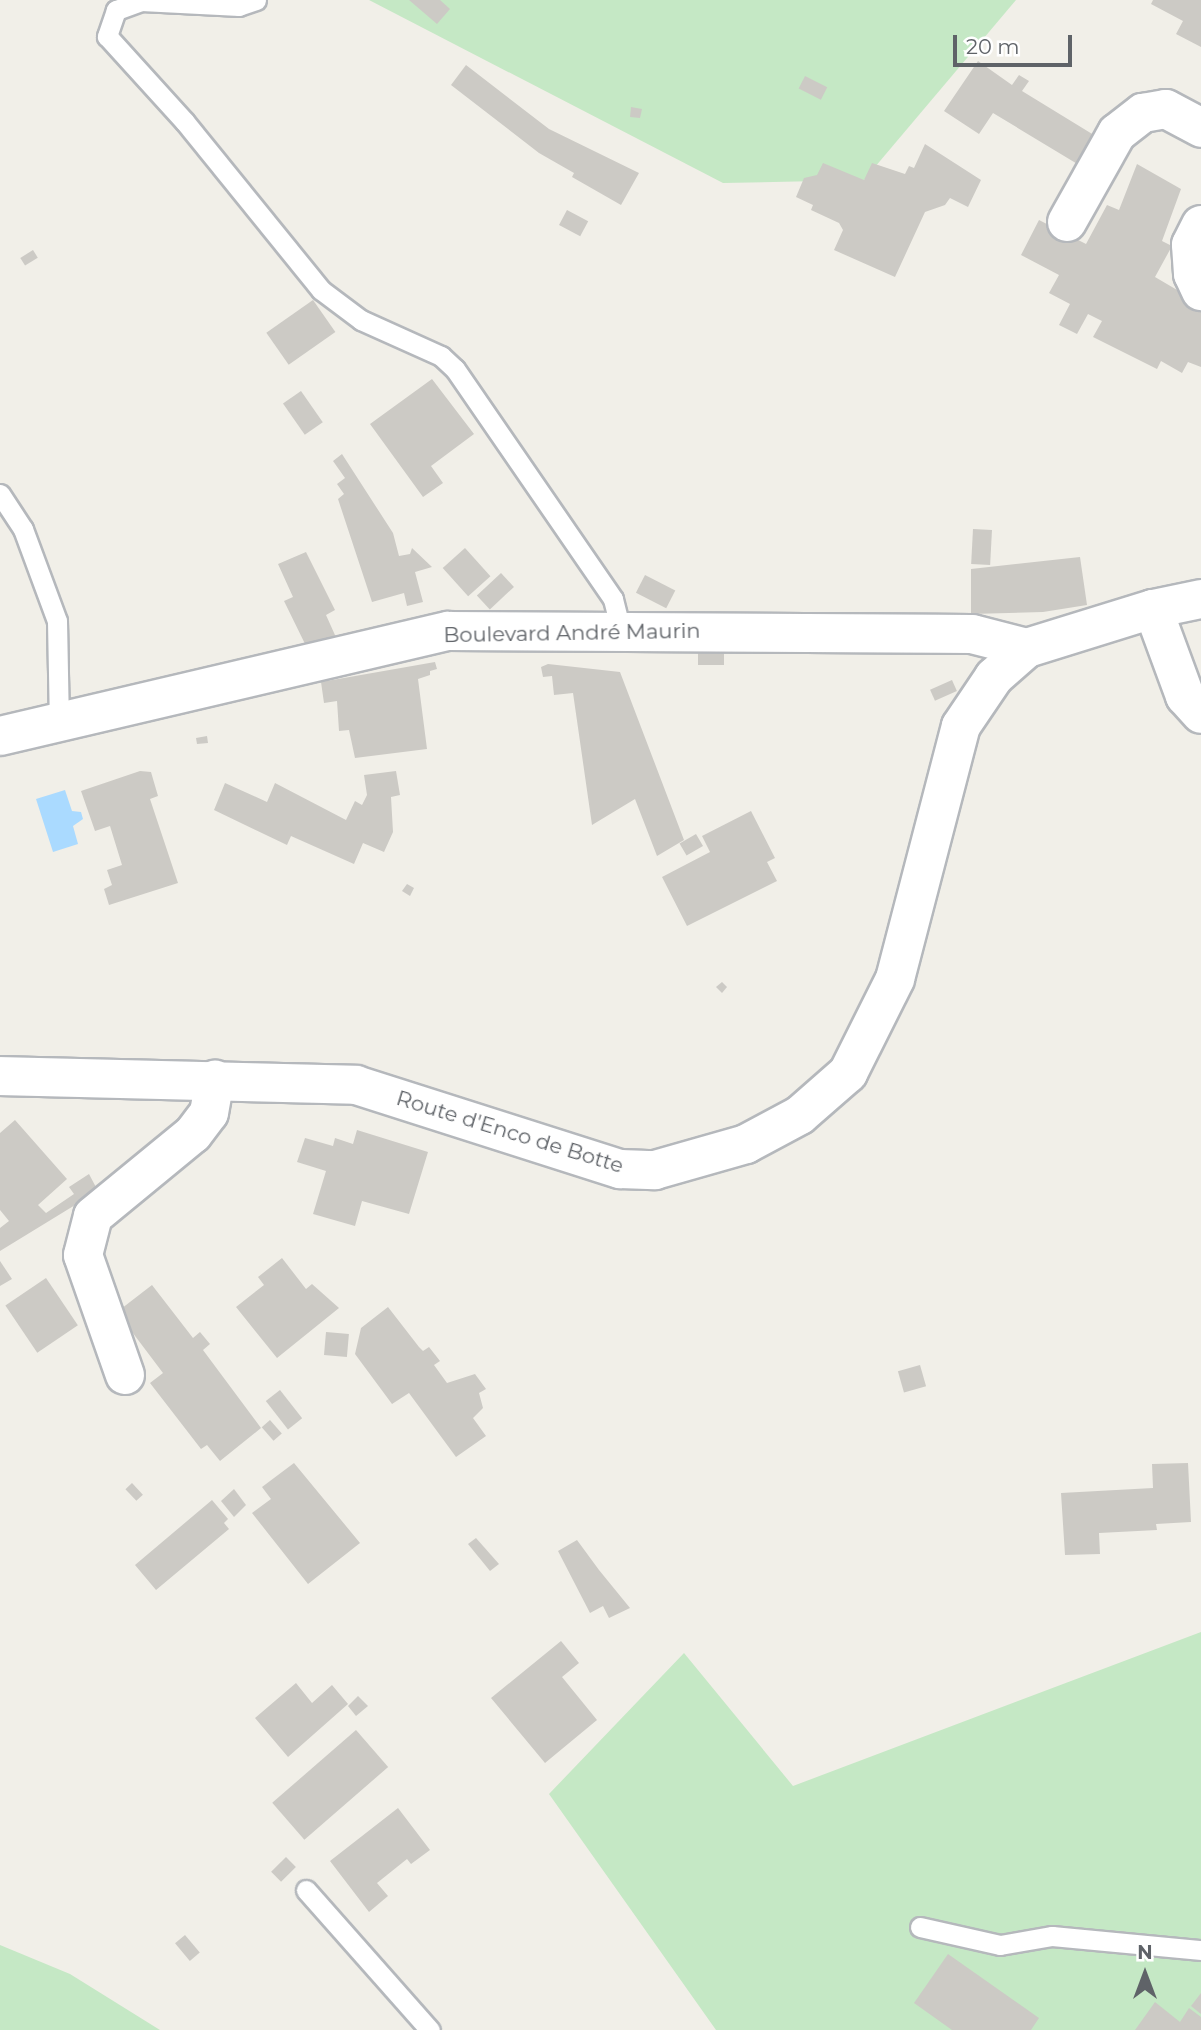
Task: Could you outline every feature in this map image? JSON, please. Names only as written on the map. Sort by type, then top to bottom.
[{"type":"street","points":[[1067,222],[1117,133],[1143,113],[1166,109],[1201,128]]},
{"type":"street","points":[[1201,225],[1191,245],[1192,274],[1201,291]]},
{"type":"street","name":"Route d'Enco de Botte","points":[[0,1076],[356,1085],[621,1169],[655,1170],[746,1144],[800,1115],[848,1073],[895,979],[961,726],[994,677],[1027,648],[1153,609],[1201,599]]},
{"type":"street","points":[[1153,609],[1185,696],[1201,714]]},
{"type":"street","name":"Boulevard André Maurin","points":[[0,737],[448,631],[972,634],[1027,648]]},
{"type":"street","points":[[125,1375],[83,1255],[93,1216],[192,1134],[209,1113],[215,1080]]},
{"type":"lane","points":[[256,0],[239,6],[141,1],[116,10],[107,36],[185,122],[321,290],[361,320],[441,356],[455,369],[613,599],[621,630]]},
{"type":"lane","points":[[0,494],[23,529],[57,621],[59,722]]},
{"type":"lane","points":[[306,1890],[430,2030]]},
{"type":"lane","points":[[920,1927],[1000,1945],[1052,1936],[1201,1950]]},
{"type":"green space","points":[[369,0],[1016,0],[864,180],[723,183]]},
{"type":"green space","points":[[1201,1632],[1201,2030],[716,2030],[549,1794],[684,1653],[793,1786]]},
{"type":"green space","points":[[0,1945],[70,1974],[160,2030],[0,2030]]},
{"type":"water","points":[[65,790],[72,811],[81,812],[83,819],[73,826],[78,844],[53,852],[36,799]]},
{"type":"building","points":[[409,0],[440,0],[450,9],[437,24]]},
{"type":"building","points":[[1153,0],[1201,0],[1201,47],[1176,34],[1183,21],[1151,4]]},
{"type":"building","points":[[978,61],[1012,85],[1019,75],[1029,81],[1022,91],[1102,140],[1084,168],[993,113],[979,134],[944,111]]},
{"type":"building","points":[[466,65],[549,129],[639,173],[621,205],[572,177],[574,173],[539,153],[451,85]]},
{"type":"building","points":[[805,76],[827,87],[821,100],[799,88]]},
{"type":"building","points":[[631,107],[642,109],[640,118],[630,117]]},
{"type":"building","points":[[925,144],[981,180],[968,207],[950,198],[945,205],[925,212],[895,277],[834,250],[843,230],[839,223],[811,210],[813,205],[796,197],[804,178],[817,175],[823,163],[864,180],[872,163],[905,174],[909,166],[914,168]]},
{"type":"building","points":[[1137,164],[1181,189],[1162,241],[1172,246],[1155,277],[1201,304],[1201,367],[1188,362],[1182,373],[1161,361],[1157,369],[1093,337],[1102,321],[1088,314],[1077,334],[1059,325],[1070,304],[1049,293],[1059,275],[1021,255],[1039,220],[1086,244],[1107,205],[1119,210]]},
{"type":"building","points":[[567,210],[588,221],[580,236],[559,225]]},
{"type":"building","points":[[33,250],[38,258],[25,266],[20,258]]},
{"type":"building","points":[[313,300],[335,332],[289,365],[266,333]]},
{"type":"building","points":[[432,379],[474,434],[431,466],[443,483],[423,497],[370,424]]},
{"type":"building","points":[[301,391],[323,422],[305,435],[283,404]]},
{"type":"building","points":[[342,454],[393,533],[399,556],[410,554],[412,548],[432,567],[415,572],[423,602],[407,606],[404,593],[372,602],[338,499],[344,494],[337,484],[345,478],[333,461]]},
{"type":"building","points":[[973,529],[992,530],[990,565],[971,564]]},
{"type":"building","points":[[465,548],[490,576],[468,596],[443,568]]},
{"type":"building","points":[[306,552],[335,610],[326,615],[339,644],[308,650],[284,601],[293,597],[278,564]]},
{"type":"building","points":[[1080,557],[1087,605],[1043,612],[971,614],[971,569]]},
{"type":"building","points":[[501,573],[514,587],[490,609],[477,596]]},
{"type":"building","points":[[645,575],[675,590],[666,608],[636,593]]},
{"type":"building","points":[[698,652],[724,652],[724,665],[698,665]]},
{"type":"building","points":[[435,662],[437,669],[418,679],[427,749],[355,758],[349,730],[339,731],[337,701],[324,703],[321,682]]},
{"type":"building","points":[[548,664],[620,672],[684,840],[657,856],[635,799],[592,825],[573,693],[554,695],[552,676],[543,677],[541,667]]},
{"type":"building","points":[[952,680],[957,691],[935,701],[930,690]]},
{"type":"building","points":[[207,736],[208,743],[197,744],[196,738]]},
{"type":"building","points":[[140,771],[151,772],[158,796],[150,799],[178,883],[109,905],[104,889],[112,885],[107,870],[122,865],[110,826],[95,831],[81,791]]},
{"type":"building","points":[[396,771],[400,795],[391,797],[393,832],[384,852],[363,843],[354,864],[291,836],[287,845],[214,810],[225,783],[267,802],[275,783],[346,820],[355,801],[362,805],[367,795],[364,775]]},
{"type":"building","points":[[751,811],[775,858],[767,862],[777,881],[687,926],[662,877],[710,852],[702,836]]},
{"type":"building","points":[[696,834],[703,846],[687,856],[680,843]]},
{"type":"building","points":[[407,884],[414,888],[410,896],[402,891]]},
{"type":"building","points":[[722,982],[727,987],[722,993],[716,987]]},
{"type":"building","points":[[15,1120],[67,1179],[38,1205],[46,1213],[74,1194],[69,1187],[89,1174],[98,1191],[0,1251],[0,1228],[9,1221],[0,1210],[0,1133]]},
{"type":"building","points":[[357,1130],[428,1152],[409,1214],[362,1201],[355,1226],[313,1214],[326,1171],[297,1162],[305,1138],[333,1146],[335,1138],[353,1144]]},
{"type":"building","points":[[282,1258],[306,1289],[312,1284],[339,1308],[277,1358],[236,1307],[264,1285],[258,1277]]},
{"type":"building","points":[[0,1261],[12,1279],[0,1286]]},
{"type":"building","points":[[46,1278],[78,1325],[37,1353],[5,1305]]},
{"type":"building","points":[[152,1285],[193,1338],[200,1332],[210,1344],[203,1350],[261,1428],[220,1461],[207,1445],[201,1449],[150,1383],[163,1373],[117,1312]]},
{"type":"building","points":[[388,1307],[419,1347],[423,1351],[429,1347],[440,1361],[434,1365],[447,1383],[475,1374],[486,1389],[479,1393],[483,1408],[473,1418],[486,1436],[456,1457],[409,1393],[392,1404],[355,1354],[361,1328]]},
{"type":"building","points":[[326,1332],[349,1334],[347,1357],[324,1355]]},
{"type":"building","points":[[920,1365],[926,1386],[904,1392],[898,1371]]},
{"type":"building","points":[[280,1390],[302,1418],[288,1429],[266,1401]]},
{"type":"building","points":[[270,1420],[282,1434],[274,1441],[262,1427]]},
{"type":"building","points":[[294,1463],[360,1543],[308,1584],[252,1513],[271,1499],[262,1487]]},
{"type":"building","points":[[1188,1463],[1191,1522],[1156,1524],[1157,1530],[1099,1533],[1100,1554],[1065,1555],[1061,1493],[1153,1488],[1152,1464]]},
{"type":"building","points":[[132,1483],[143,1495],[136,1501],[125,1489]]},
{"type":"building","points":[[234,1489],[246,1505],[234,1517],[221,1501]]},
{"type":"building","points":[[212,1500],[228,1519],[224,1523],[229,1529],[156,1590],[135,1565]]},
{"type":"building","points":[[476,1538],[499,1564],[490,1571],[468,1544]]},
{"type":"building","points":[[577,1540],[630,1608],[609,1618],[603,1606],[590,1613],[558,1551]]},
{"type":"building","points":[[561,1641],[579,1663],[562,1677],[597,1720],[545,1763],[491,1698]]},
{"type":"building","points":[[296,1683],[312,1703],[332,1685],[348,1704],[288,1757],[255,1718]]},
{"type":"building","points":[[358,1696],[368,1706],[356,1716],[348,1706]]},
{"type":"building","points":[[356,1730],[388,1767],[304,1840],[272,1803]]},
{"type":"building","points":[[398,1808],[430,1850],[411,1864],[407,1859],[377,1883],[388,1896],[369,1912],[330,1861]]},
{"type":"building","points":[[286,1857],[296,1867],[281,1882],[271,1872]]},
{"type":"building","points":[[185,1935],[200,1953],[190,1961],[175,1943]]},
{"type":"building","points":[[948,1954],[1039,2018],[1031,2030],[952,2030],[914,2003]]},
{"type":"building","points":[[1201,1993],[1201,2014],[1191,2006]]},
{"type":"building","points":[[1155,2002],[1180,2022],[1189,2008],[1201,2017],[1201,2030],[1135,2030]]}]
